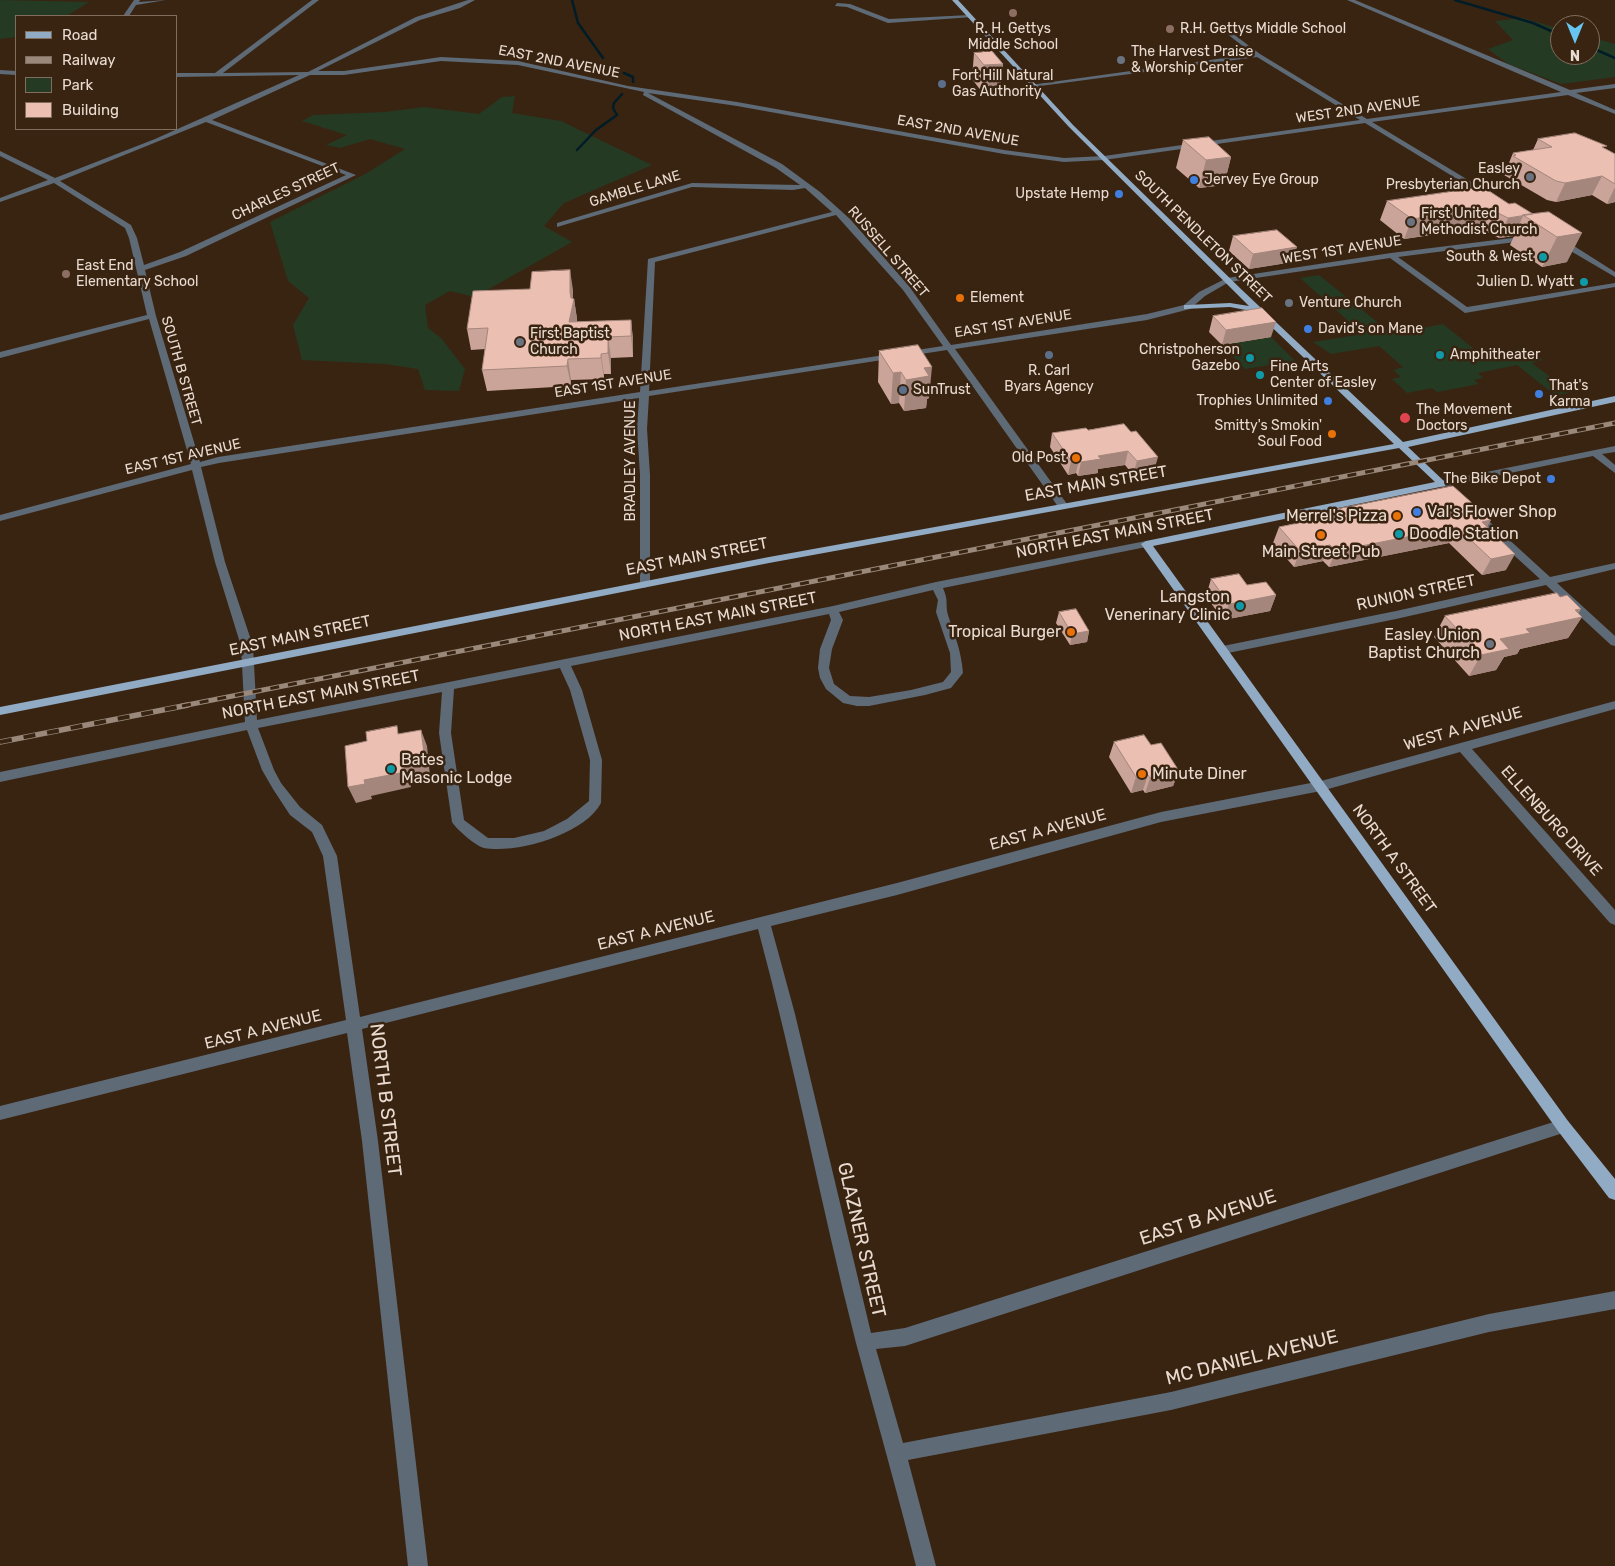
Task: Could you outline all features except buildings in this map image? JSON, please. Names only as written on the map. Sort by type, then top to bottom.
[{"type":"main road","name":"SOUTH PENDLETON STREET","points":[[955,0],[1033,85],[1104,158],[1258,310],[1442,484]]},
{"type":"main road","points":[[1187,307],[1230,305],[1258,310]]},
{"type":"main road","name":"EAST MAIN STREET","points":[[0,711],[247,664],[645,584],[1402,445],[1615,399]]},
{"type":"main road","name":"NORTH EAST MAIN STREET","points":[[1146,544],[1442,484]]},
{"type":"main road","name":"NORTH A STREET","points":[[1146,544],[1563,1126],[1615,1192]]},
{"type":"street","points":[[127,15],[135,2],[163,0]]},
{"type":"street","points":[[216,75],[316,0]]},
{"type":"street","points":[[178,75],[308,75],[414,20],[472,0]]},
{"type":"street","points":[[1350,0],[1615,112]]},
{"type":"street","points":[[837,6],[848,5],[888,21],[970,17]]},
{"type":"street","points":[[1224,29],[1258,55],[1496,201]]},
{"type":"street","points":[[1033,85],[1258,55]]},
{"type":"street","name":"EAST 2ND AVENUE","points":[[0,200],[55,181],[206,120],[308,75],[344,73],[440,59],[466,59],[518,64],[628,88],[728,102],[1004,152],[1064,160],[1104,158]]},
{"type":"street","points":[[0,72],[15,73]]},
{"type":"street","name":"WEST 2ND AVENUE","points":[[1104,158],[1615,86]]},
{"type":"street","name":"RUSSELL STREET","points":[[628,88],[659,100],[753,154],[779,166],[807,186],[837,213],[906,288],[1062,506]]},
{"type":"street","name":"CHARLES STREET","points":[[141,269],[183,254],[352,175],[206,120]]},
{"type":"street","name":"SOUTH B STREET","points":[[0,153],[55,181],[128,227],[133,238],[152,316],[220,562],[242,626],[247,646],[247,664]]},
{"type":"street","name":"GAMBLE LANE","points":[[560,226],[692,185],[793,188],[807,186]]},
{"type":"street","name":"BRADLEY AVENUE","points":[[645,584],[645,475],[642,430],[651,261],[837,213]]},
{"type":"street","points":[[1550,235],[1615,275]]},
{"type":"street","name":"WEST 1ST AVENUE","points":[[1227,280],[1541,236]]},
{"type":"street","points":[[1391,256],[1465,310],[1615,285]]},
{"type":"street","name":"EAST 1ST AVENUE","points":[[0,518],[218,460],[1147,316],[1187,307],[1202,294],[1227,280]]},
{"type":"street","points":[[0,355],[152,316]]},
{"type":"street","points":[[1442,484],[1615,449]]},
{"type":"street","points":[[1594,453],[1615,470]]},
{"type":"street","points":[[1442,484],[1454,494]]},
{"type":"street","points":[[1467,507],[1615,642]]},
{"type":"street","name":"NORTH EAST MAIN STREET","points":[[0,777],[833,610],[936,586],[1146,544]]},
{"type":"street","name":"RUNION STREET","points":[[1223,650],[1396,615],[1615,566]]},
{"type":"street","points":[[833,610],[838,620],[826,646],[823,671],[832,690],[848,700],[868,701],[947,685],[957,673],[956,653],[942,612],[943,600],[936,586]]},
{"type":"street","name":"NORTH B STREET","points":[[247,664],[251,726],[268,770],[295,811],[316,830],[330,856],[356,1025],[418,1566]]},
{"type":"street","points":[[448,687],[444,733],[458,822],[485,843],[522,841],[546,836],[572,823],[595,803],[596,760],[576,690],[564,664]]},
{"type":"street","name":"WEST A AVENUE","points":[[1321,786],[1615,705]]},
{"type":"street","name":"ELLENBURG DRIVE","points":[[1462,746],[1615,919]]},
{"type":"street","name":"EAST A AVENUE","points":[[0,1112],[897,889],[1161,817],[1321,786]]},
{"type":"street","name":"GLAZNER STREET","points":[[763,922],[790,1024],[865,1342],[897,1453],[926,1566]]},
{"type":"street","name":"EAST B AVENUE","points":[[865,1342],[905,1337],[1563,1126]]},
{"type":"street","name":"MC DANIEL AVENUE","points":[[897,1453],[1171,1401],[1336,1358],[1479,1325],[1615,1300]]},
{"type":"green space","points":[[0,0],[89,2],[69,15],[15,15],[15,37],[0,39]]},
{"type":"green space","points":[[1523,18],[1550,26],[1550,65],[1600,65],[1600,40],[1615,44],[1615,77],[1561,84],[1508,64],[1488,49],[1513,40],[1495,21]]},
{"type":"green space","points":[[515,96],[512,113],[561,121],[652,165],[564,203],[544,226],[572,242],[475,297],[450,291],[425,305],[428,328],[441,338],[465,369],[459,391],[425,390],[418,369],[385,364],[302,360],[293,325],[309,298],[288,281],[270,222],[367,173],[405,149],[370,139],[340,148],[326,145],[347,135],[302,121],[313,115],[385,112],[424,107],[479,114],[502,97]]},
{"type":"green space","points":[[1319,275],[1392,334],[1443,324],[1474,349],[1501,352],[1526,347],[1543,360],[1532,363],[1570,392],[1556,396],[1517,365],[1478,373],[1483,378],[1474,380],[1479,384],[1437,392],[1432,388],[1407,393],[1392,379],[1401,377],[1393,370],[1403,367],[1379,346],[1331,354],[1313,342],[1363,334],[1300,278]]},
{"type":"green space","points":[[1271,337],[1295,361],[1245,369],[1222,345]]},
{"type":"waterway","points":[[572,0],[578,23],[603,58]]},
{"type":"waterway","points":[[1455,0],[1533,23],[1550,31]]},
{"type":"waterway","points":[[1600,51],[1615,58]]},
{"type":"waterway","points":[[624,73],[633,77],[633,82]]},
{"type":"waterway","points":[[577,150],[596,130],[617,115],[613,108],[614,103],[622,94]]},
{"type":"railway","points":[[182,706],[1615,423]]},
{"type":"railway","points":[[0,742],[188,705]]},
{"type":"place","name":"R. H. Gettys Middle School","points":[[1013,13]]},
{"type":"place","name":"R.H. Gettys Middle School","points":[[1170,29]]},
{"type":"place","name":"The Harvest Praise & Worship Center","points":[[1121,60]]},
{"type":"place","name":"Fort Hill Natural Gas Authority","points":[[942,84]]},
{"type":"place","name":"Easley Presbyterian Church","points":[[1530,177]]},
{"type":"place","name":"Jervey Eye Group","points":[[1194,180]]},
{"type":"place","name":"Upstate Hemp","points":[[1119,194]]},
{"type":"place","name":"First United Methodist Church","points":[[1411,222]]},
{"type":"place","name":"South & West","points":[[1543,257]]},
{"type":"place","name":"East End Elementary School","points":[[66,274]]},
{"type":"place","name":"Julien D. Wyatt","points":[[1584,282]]},
{"type":"place","name":"Element","points":[[960,298]]},
{"type":"place","name":"Venture Church","points":[[1289,303]]},
{"type":"place","name":"David's on Mane","points":[[1308,329]]},
{"type":"place","name":"First Baptist Church","points":[[520,342]]},
{"type":"place","name":"R. Carl Byars Agency","points":[[1049,355]]},
{"type":"place","name":"Amphitheater","points":[[1440,355]]},
{"type":"place","name":"Christpoherson Gazebo","points":[[1250,358]]},
{"type":"place","name":"Fine Arts Center of Easley","points":[[1260,375]]},
{"type":"place","name":"SunTrust","points":[[903,390]]},
{"type":"place","name":"That's Karma","points":[[1539,394]]},
{"type":"place","name":"Trophies Unlimited","points":[[1328,401]]},
{"type":"place","name":"The Movement Doctors","points":[[1405,418]]},
{"type":"place","name":"Smitty's Smokin' Soul Food","points":[[1332,434]]},
{"type":"place","name":"Old Post","points":[[1076,458]]},
{"type":"place","name":"The Bike Depot","points":[[1551,479]]},
{"type":"place","name":"Val's Flower Shop","points":[[1417,512]]},
{"type":"place","name":"Merrel's Pizza","points":[[1397,516]]},
{"type":"place","name":"Doodle Station","points":[[1399,534]]},
{"type":"place","name":"Main Street Pub","points":[[1321,535]]},
{"type":"place","name":"Langston Venerinary Clinic","points":[[1240,606]]},
{"type":"place","name":"Tropical Burger","points":[[1071,632]]},
{"type":"place","name":"Easley Union Baptist Church","points":[[1490,644]]},
{"type":"place","name":"Bates Masonic Lodge","points":[[391,769]]},
{"type":"place","name":"Minute Diner","points":[[1142,774]]}]
